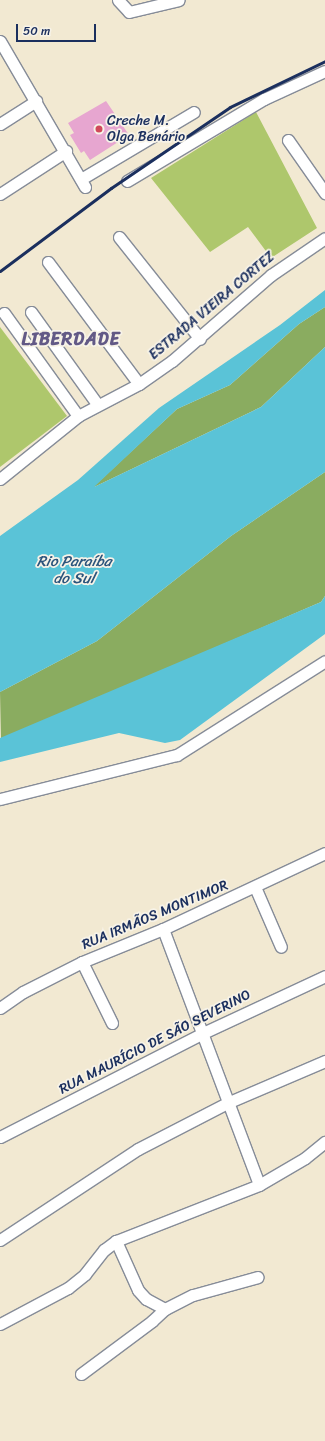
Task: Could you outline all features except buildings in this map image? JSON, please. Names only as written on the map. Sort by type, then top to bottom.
[{"type":"street","points":[[118,0],[130,12],[179,0]]},
{"type":"street","points":[[2,48],[36,101],[83,183],[194,112]]},
{"type":"street","points":[[127,181],[264,99],[325,71]]},
{"type":"street","points":[[0,124],[36,101]]},
{"type":"street","points":[[288,140],[325,194]]},
{"type":"street","points":[[0,194],[66,151]]},
{"type":"street","points":[[119,237],[200,339]]},
{"type":"street","name":"ESTRADA VIEIRA CORTEZ","points":[[0,479],[78,416],[97,404],[139,384],[200,339],[276,271],[325,238]]},
{"type":"street","points":[[48,262],[139,384]]},
{"type":"street","points":[[31,312],[97,404]]},
{"type":"street","points":[[4,313],[78,416]]},
{"type":"street","points":[[0,799],[177,755],[325,662]]},
{"type":"street","name":"RUA IRMÃOS MONTIMOR","points":[[0,1008],[23,992],[82,962],[163,929],[325,853]]},
{"type":"street","points":[[255,887],[281,947]]},
{"type":"street","points":[[163,929],[259,1185]]},
{"type":"street","points":[[82,962],[112,1023]]},
{"type":"street","name":"RUA MAURÍCIO DE SÃO SEVERINO","points":[[0,1137],[203,1033],[325,976]]},
{"type":"street","points":[[0,1240],[138,1149],[227,1103],[325,1061]]},
{"type":"street","points":[[0,1324],[68,1288],[85,1274],[104,1250],[116,1240],[259,1185],[305,1158],[325,1142]]},
{"type":"street","points":[[116,1240],[138,1290],[146,1299],[165,1309]]},
{"type":"street","points":[[81,1374],[152,1321],[165,1309],[193,1295],[258,1277]]},
{"type":"green space","points":[[256,112],[317,228],[271,258],[248,227],[210,252],[151,178]]},
{"type":"green space","points":[[325,307],[325,347],[261,407],[92,488],[177,409],[230,385],[299,324]]},
{"type":"green space","points":[[0,327],[67,416],[0,467]]},
{"type":"green space","points":[[325,472],[325,596],[321,602],[1,740],[0,692],[97,641],[231,536]]},
{"type":"water","name":"Rio Paraíba do Sul","points":[[325,290],[325,307],[299,324],[230,385],[177,409],[94,487],[261,407],[325,347],[325,472],[231,536],[97,641],[0,692],[0,536],[78,480],[159,408],[280,325]]},
{"type":"water","points":[[325,596],[325,634],[180,740],[165,743],[119,733],[0,762],[0,738],[321,602]]},
{"type":"railway","points":[[0,271],[111,188],[230,107],[325,61]]},
{"type":"place","name":"Creche M. Olga Benário","points":[[99,129]]},
{"type":"district","name":"LIBERDADE","points":[[71,339]]}]
